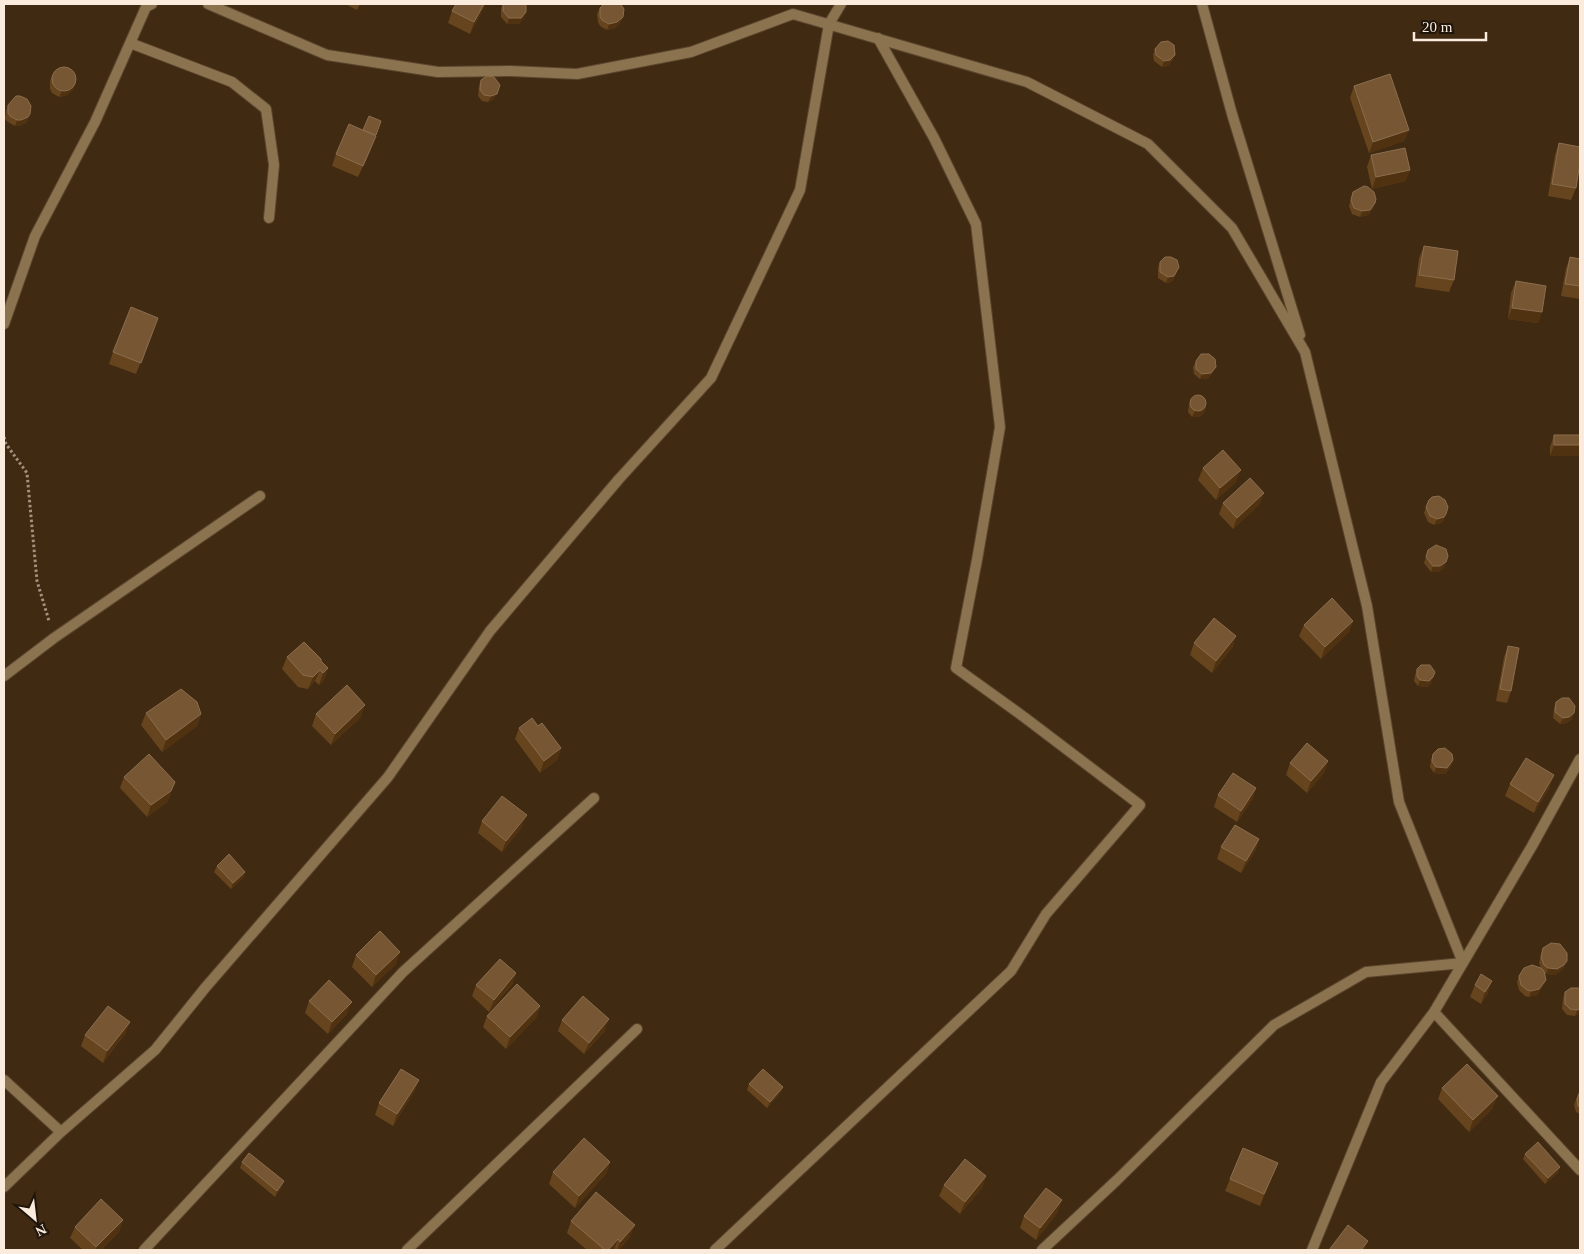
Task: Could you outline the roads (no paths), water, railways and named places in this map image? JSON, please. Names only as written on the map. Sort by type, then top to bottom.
[{"type":"street","points":[[4,324],[35,236],[95,122],[146,7],[152,4]]},
{"type":"street","points":[[208,4],[328,54],[438,72],[511,71],[577,74],[691,52],[792,14],[1027,82],[1148,144],[1232,228],[1305,352]]},
{"type":"street","points":[[4,1186],[61,1132],[155,1050],[211,980],[388,777],[490,630],[619,479],[711,378],[800,190],[829,24],[841,4]]},
{"type":"street","points":[[1202,4],[1232,114],[1305,352],[1367,606],[1399,802],[1463,963]]},
{"type":"street","points":[[715,1250],[1011,971],[1046,914],[1140,805],[956,668],[1000,427],[976,224],[934,138],[878,38]]},
{"type":"street","points":[[130,43],[232,82],[266,110],[274,165],[269,218]]},
{"type":"street","points":[[4,676],[54,638],[260,496]]},
{"type":"street","points":[[1312,1250],[1381,1082],[1434,1012],[1532,846],[1580,759]]},
{"type":"street","points":[[144,1250],[403,972],[594,798]]},
{"type":"street","points":[[1042,1250],[1117,1180],[1274,1025],[1366,972],[1463,963]]},
{"type":"street","points":[[1434,1012],[1580,1170]]},
{"type":"street","points":[[407,1250],[637,1029]]},
{"type":"street","points":[[4,1080],[61,1132]]}]
